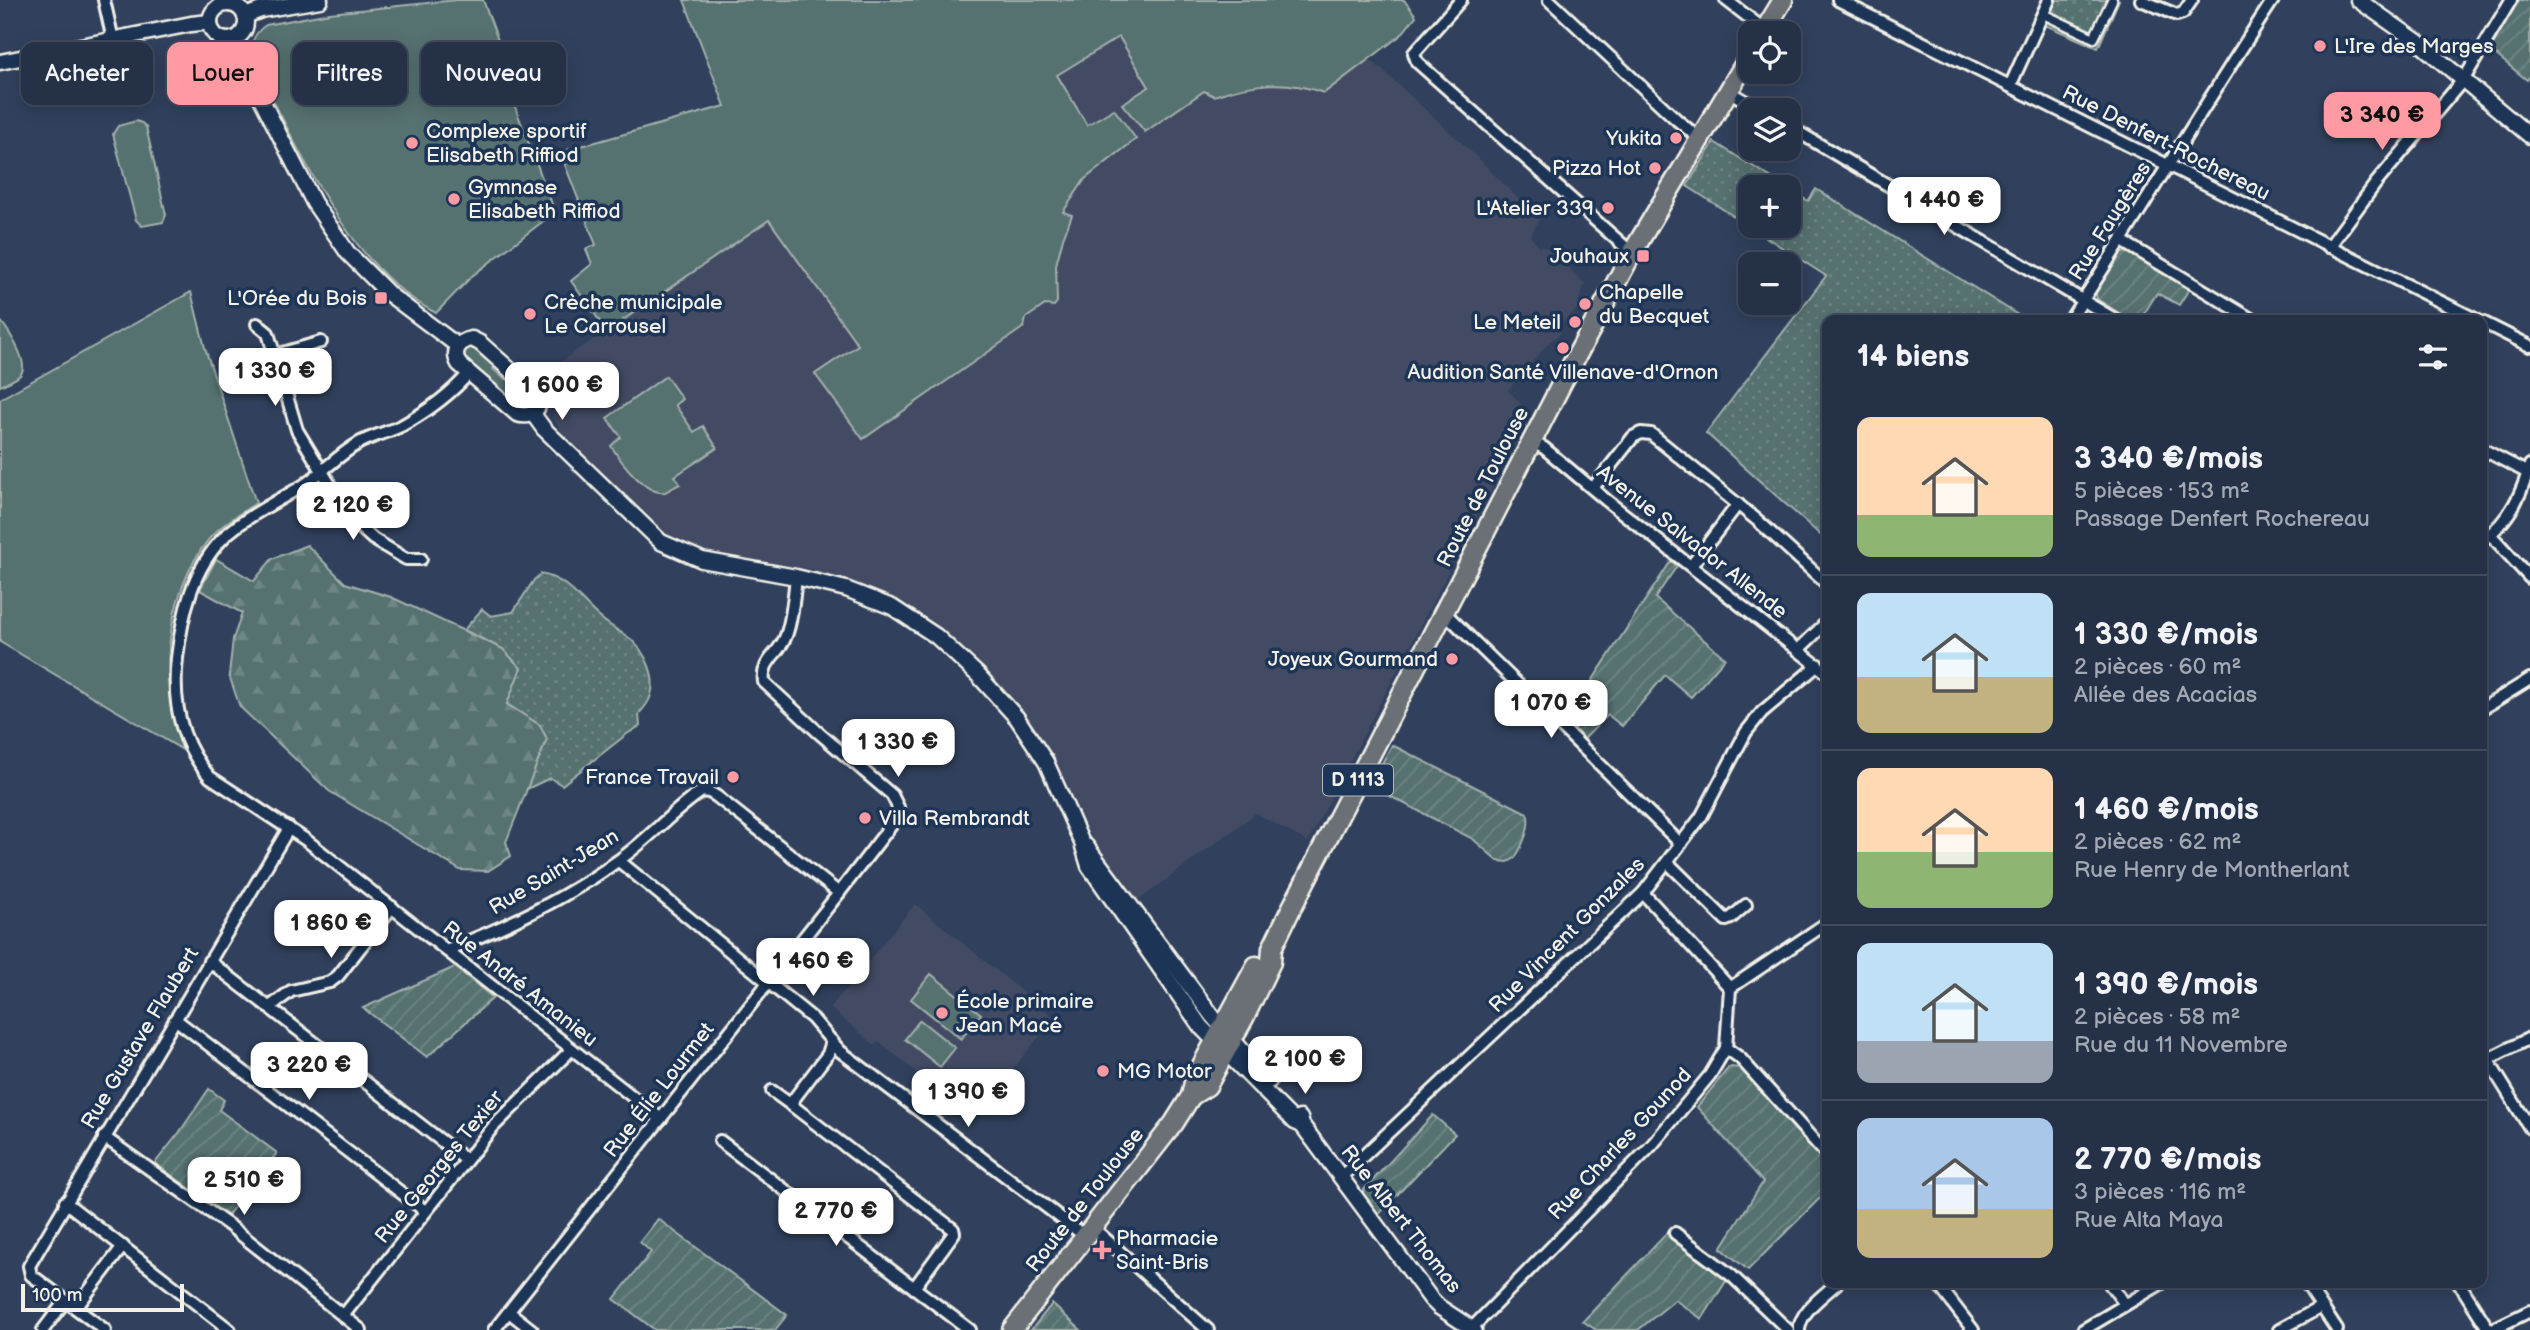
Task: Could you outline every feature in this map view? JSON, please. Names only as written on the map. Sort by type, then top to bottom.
[{"type":"main road","points":[[1771,21],[1783,0]]},
{"type":"main road","name":"Route de Toulouse","points":[[1012,1330],[1165,1135],[1191,1096],[1206,1086],[1224,1040],[1271,962],[1272,948],[1532,442],[1632,253],[1738,75]]},
{"type":"street","points":[[104,0],[113,40]]},
{"type":"street","points":[[245,16],[261,10],[320,0]]},
{"type":"street","points":[[1461,0],[1414,53],[1418,62],[1632,253]]},
{"type":"street","points":[[1549,0],[1700,139]]},
{"type":"street","points":[[1726,0],[1751,21]]},
{"type":"street","name":"Rue Denfert-Rochereau","points":[[1838,0],[2467,315]]},
{"type":"street","points":[[2010,86],[2049,0]]},
{"type":"street","points":[[2043,14],[2094,38],[2112,0]]},
{"type":"street","points":[[2141,0],[2177,15],[2183,13],[2192,0]]},
{"type":"street","name":"Rue Faugères","points":[[2073,315],[2273,0]]},
{"type":"street","points":[[2358,0],[2418,42],[2530,135]]},
{"type":"street","points":[[2329,247],[2376,183],[2464,79],[2511,0]]},
{"type":"street","points":[[231,2],[245,16],[243,33],[233,39],[216,36],[210,22],[215,10],[231,2]]},
{"type":"street","points":[[0,61],[210,22]]},
{"type":"street","points":[[233,39],[314,203],[333,234],[390,295],[458,346]]},
{"type":"street","points":[[1728,91],[1740,98]]},
{"type":"street","points":[[1801,134],[2107,315]]},
{"type":"street","points":[[2122,241],[2245,315]]},
{"type":"street","points":[[257,324],[268,332],[298,430],[351,519],[373,539],[406,559],[421,559]]},
{"type":"street","name":"Rue Denfert-Rochereau","points":[[2487,325],[2530,346]]},
{"type":"street","points":[[467,340],[476,341],[537,394],[539,404],[533,414],[517,414],[469,373],[457,360],[458,346],[467,340]]},
{"type":"street","points":[[276,355],[321,342]]},
{"type":"street","name":"Rue André Amanieu","points":[[469,373],[415,417],[359,443],[321,472],[236,528],[215,547],[199,571],[180,634],[176,702],[181,725],[200,765],[220,785],[289,828],[661,1119]]},
{"type":"street","name":"Rue Albert Thomas","points":[[533,414],[544,429],[661,542],[702,560],[846,589],[892,607],[936,636],[978,675],[1017,718],[1046,762],[1082,843],[1092,853],[1224,1040],[1295,1122],[1302,1125],[1431,1299],[1472,1329]]},
{"type":"street","points":[[1593,488],[1633,437],[1646,433],[1738,504],[1822,580]]},
{"type":"street","name":"Avenue Salvador Allende","points":[[1532,442],[1544,448],[1822,669]]},
{"type":"street","points":[[2487,451],[2529,469],[2514,505],[2487,536]]},
{"type":"street","points":[[1691,566],[1738,504]]},
{"type":"street","points":[[2487,538],[2530,579]]},
{"type":"street","name":"Rue Élie Lourmet","points":[[494,1330],[896,819],[898,807],[892,795],[818,733],[764,682],[763,674],[767,661],[786,636],[796,577]]},
{"type":"street","points":[[1444,612],[1681,844]]},
{"type":"street","points":[[1798,650],[1822,627]]},
{"type":"street","name":"Rue Vincent Gonzales","points":[[1341,1177],[1643,893],[1708,804],[1745,732],[1762,712],[1818,665]]},
{"type":"street","points":[[2487,706],[2530,679]]},
{"type":"street","name":"Rue Saint-Jean","points":[[446,950],[504,925],[562,895],[621,859],[699,793],[705,791],[716,796],[839,893]]},
{"type":"street","name":"Rue Gustave Flaubert","points":[[65,1301],[28,1270],[29,1266],[289,828]]},
{"type":"street","points":[[621,859],[812,1017],[840,1051],[1089,1233],[1208,1330]]},
{"type":"street","points":[[1667,862],[1726,920],[1746,905]]},
{"type":"street","points":[[1643,893],[1730,988],[1822,926]]},
{"type":"street","points":[[271,1006],[291,991],[330,982],[338,976],[392,907]]},
{"type":"street","points":[[209,961],[271,1006],[466,1160]]},
{"type":"street","name":"Rue Charles Gounod","points":[[1472,1329],[1652,1145],[1710,1075],[1726,1048],[1730,988]]},
{"type":"street","points":[[175,1019],[425,1212]]},
{"type":"street","points":[[2487,1056],[2530,1038]]},
{"type":"street","points":[[790,1104],[828,1054],[832,1041]]},
{"type":"street","points":[[1726,1048],[1740,1058],[1822,1149]]},
{"type":"street","name":"Rue Georges Texier","points":[[343,1316],[506,1111],[572,1049]]},
{"type":"street","points":[[2487,1064],[2530,1128]]},
{"type":"street","points":[[772,1091],[953,1229],[954,1233],[914,1287]]},
{"type":"street","points":[[104,1137],[230,1226],[361,1330]]},
{"type":"street","points":[[720,1141],[970,1330]]},
{"type":"street","points":[[65,1202],[124,1245],[230,1330]]},
{"type":"street","points":[[1675,1233],[1732,1276],[1788,1330]]},
{"type":"street","points":[[76,1308],[124,1245]]},
{"type":"street","points":[[1799,1330],[1806,1312],[1832,1288]]},
{"type":"street","points":[[1941,1288],[1973,1330]]},
{"type":"street","points":[[2113,1288],[2125,1304]]},
{"type":"street","points":[[2083,1330],[2153,1288]]},
{"type":"street","points":[[2309,1288],[2337,1330]]},
{"type":"street","points":[[2462,1288],[2490,1330],[2530,1311]]},
{"type":"street","points":[[43,1330],[65,1301],[105,1330]]},
{"type":"street","points":[[2279,1330],[2321,1307]]},
{"type":"street","points":[[509,1312],[532,1330]]},
{"type":"shaded area","points":[[1090,0],[1404,0],[1416,16],[1401,35],[1369,58],[1478,158],[1539,220],[1530,236],[1540,248],[1542,246],[1555,254],[1585,284],[1578,302],[1582,305],[1556,327],[1561,333],[1550,341],[1508,390],[1530,414],[1308,842],[1256,813],[1136,902],[1098,849],[1038,736],[966,652],[925,617],[877,593],[816,573],[812,569],[731,559],[711,555],[681,543],[655,526],[623,496],[612,481],[610,483],[602,471],[599,472],[565,439],[552,413],[554,399],[563,389],[550,369]]},
{"type":"shaded area","name":"École primaire Jean Macé","points":[[915,904],[1054,1018],[970,1122],[925,1086],[928,1082],[879,1041],[875,1045],[830,1008]]},
{"type":"green space","name":"Complexe sportif Elisabeth Riffiod","points":[[457,0],[483,0],[499,42],[421,42],[421,105],[514,105],[555,212],[472,276],[436,313],[404,293],[350,235],[327,200],[276,105],[278,42],[252,42],[266,25],[330,13]]},
{"type":"green space","points":[[684,0],[1404,0],[1416,16],[1401,35],[1324,93],[1282,84],[1241,88],[1214,96],[1204,91],[1145,132],[1122,104],[1149,87],[1119,37],[1057,75],[1087,125],[1114,109],[1136,139],[1085,179],[1063,212],[1072,215],[1056,265],[1057,302],[1054,306],[1045,305],[1026,318],[1024,327],[863,439],[815,374],[858,345],[769,220],[607,331],[571,281],[592,264],[586,249],[596,245],[560,152],[725,106]]},
{"type":"green space","points":[[2054,0],[2119,0],[2098,48],[2045,25]]},
{"type":"green space","points":[[2518,0],[2530,0],[2530,76],[2527,80],[2489,49]]},
{"type":"green space","points":[[136,121],[146,127],[166,215],[163,222],[142,226],[136,220],[113,134],[118,126]]},
{"type":"green space","points":[[1714,142],[1738,157],[1738,161],[1744,161],[1767,175],[1738,175],[1738,219],[1687,186]]},
{"type":"green space","points":[[1816,189],[2018,315],[1822,315],[1822,537],[1706,433],[1796,315],[1801,315],[1801,309],[1826,276],[1801,260],[1801,252],[1789,252],[1767,238],[1801,238],[1801,197],[1808,201]]},
{"type":"green space","points":[[2127,252],[2189,289],[2179,305],[2157,293],[2143,315],[2122,315],[2097,299],[2095,290],[2118,254]]},
{"type":"green space","points":[[191,292],[205,348],[256,503],[225,524],[209,539],[194,561],[175,613],[168,670],[175,725],[183,750],[0,642],[0,399]]},
{"type":"green space","points":[[0,320],[21,355],[23,370],[13,380],[0,386]]},
{"type":"green space","points":[[467,346],[475,346],[495,364],[493,369],[505,379],[510,377],[533,399],[529,408],[519,407],[464,357],[462,354]]},
{"type":"green space","points":[[666,376],[682,399],[675,405],[694,432],[703,426],[717,448],[675,476],[680,484],[665,492],[658,492],[634,476],[615,452],[611,446],[621,437],[607,418]]},
{"type":"green space","points":[[307,545],[345,583],[391,597],[503,649],[521,668],[507,704],[540,725],[547,739],[506,842],[511,856],[488,871],[460,870],[329,791],[240,707],[229,675],[233,639],[242,613],[200,590],[216,559],[254,581],[272,559]]},
{"type":"green space","points":[[1671,561],[1677,566],[1655,598],[1725,658],[1691,697],[1665,675],[1622,726],[1608,715],[1584,739],[1560,716],[1584,693]]},
{"type":"green space","points":[[541,574],[558,580],[572,590],[601,618],[634,643],[649,666],[652,692],[639,714],[640,726],[562,785],[550,778],[527,789],[547,739],[540,725],[507,704],[521,668],[503,649],[464,630],[482,609],[491,616],[513,612]]},
{"type":"green space","points":[[1392,745],[1527,813],[1527,830],[1515,858],[1508,862],[1498,861],[1473,839],[1382,792],[1385,786],[1373,780]]},
{"type":"green space","points":[[455,967],[493,998],[427,1057],[363,1008]]},
{"type":"green space","points":[[931,974],[981,1014],[961,1039],[911,999]]},
{"type":"green space","points":[[920,1020],[955,1048],[940,1067],[905,1039]]},
{"type":"green space","points":[[1729,1067],[1741,1068],[1822,1159],[1822,1196],[1748,1270],[1721,1248],[1763,1182],[1697,1107]]},
{"type":"green space","points":[[209,1089],[224,1100],[219,1110],[277,1153],[227,1216],[155,1163]]},
{"type":"green space","points":[[1433,1115],[1455,1134],[1378,1215],[1361,1193]]},
{"type":"green space","points":[[658,1219],[787,1315],[775,1330],[655,1330],[614,1299],[651,1252],[640,1242]]},
{"type":"green space","points":[[1668,1232],[1728,1278],[1702,1319],[1675,1300],[1638,1330],[1596,1330],[1583,1321]]},
{"type":"green space","points":[[1052,1304],[1081,1330],[1031,1330]]},
{"type":"place","name":"L'Ire des Marges","points":[[2320,46]]},
{"type":"place","name":"Yukita","points":[[1676,138]]},
{"type":"place","name":"Complexe sportif Elisabeth Riffiod","points":[[412,143]]},
{"type":"place","name":"Pizza Hot","points":[[1655,168]]},
{"type":"place","name":"Gymnase Elisabeth Riffiod","points":[[454,199]]},
{"type":"place","name":"L'Atelier 339","points":[[1608,208]]},
{"type":"place","name":"Jouhaux","points":[[1643,256]]},
{"type":"place","name":"L'Orée du Bois","points":[[381,298]]},
{"type":"place","name":"Chapelle du Becquet","points":[[1585,304]]},
{"type":"place","name":"Crèche municipale Le Carrousel","points":[[530,314]]},
{"type":"place","name":"Le Meteil","points":[[1575,322]]},
{"type":"place","name":"Audition Santé Villenave-d'Ornon","points":[[1563,348]]},
{"type":"place","name":"Joyeux Gourmand","points":[[1452,659]]},
{"type":"place","name":"France Travail","points":[[733,777]]},
{"type":"place","name":"Villa Rembrandt","points":[[865,818]]},
{"type":"place","name":"École primaire Jean Macé","points":[[942,1013]]},
{"type":"place","name":"MG Motor","points":[[1103,1071]]},
{"type":"place","name":"Pharmacie Saint-Bris","points":[[1102,1250]]}]
